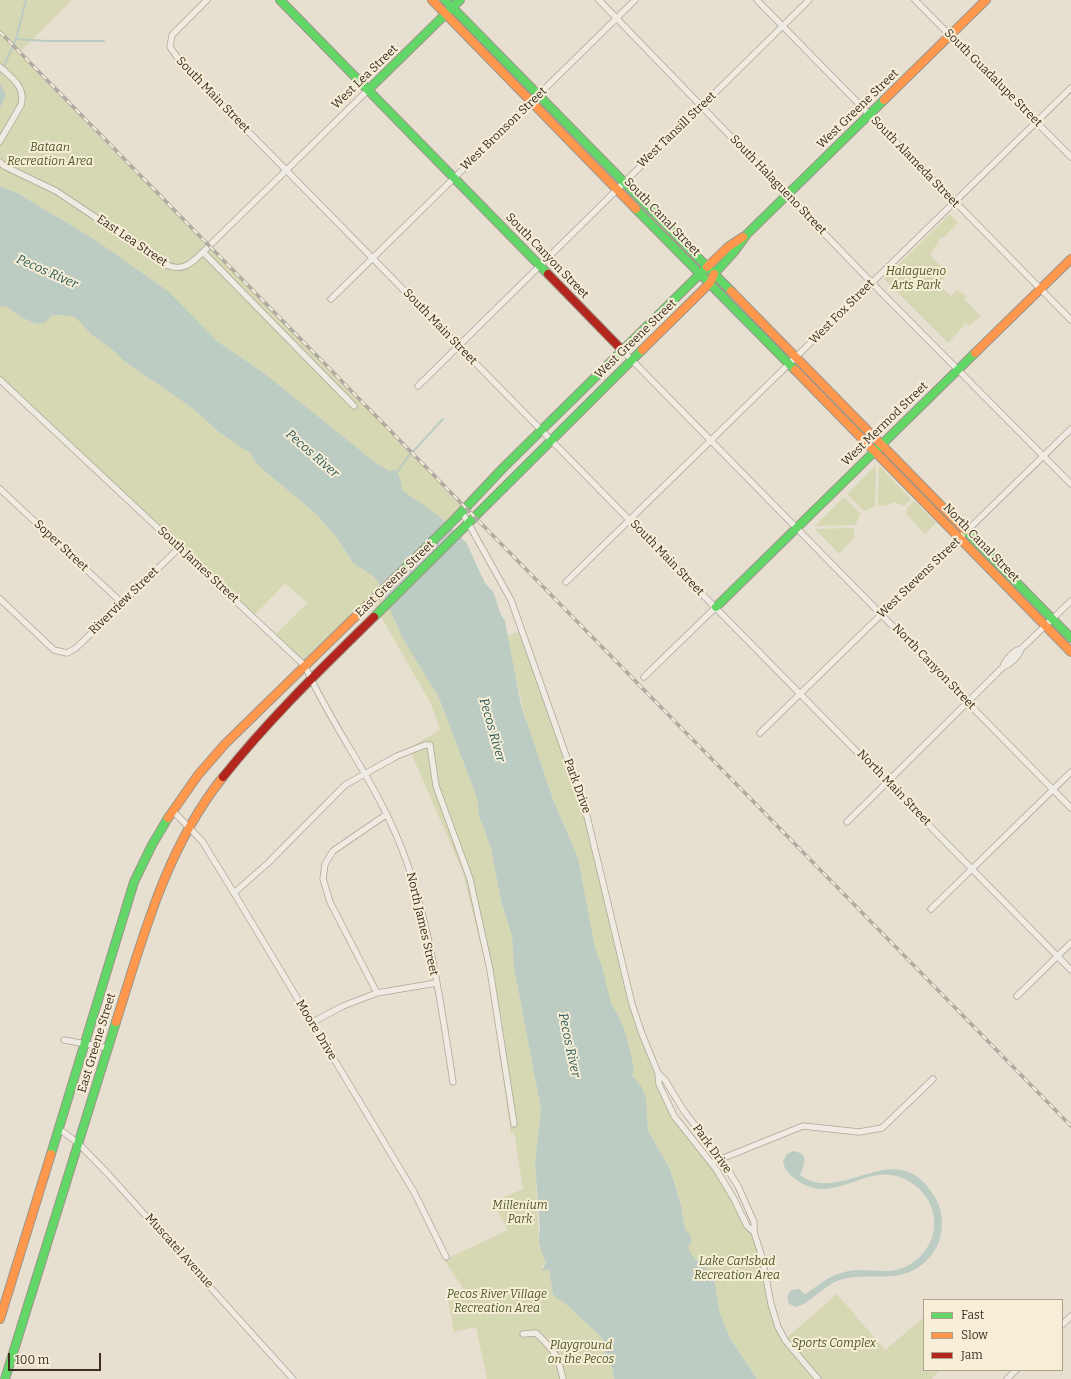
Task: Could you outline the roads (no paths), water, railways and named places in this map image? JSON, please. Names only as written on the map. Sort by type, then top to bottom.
[{"type":"main road","name":"South Canyon Street","points":[[280,0],[622,350]]},
{"type":"main road","name":"South Canal Street","points":[[432,0],[449,10],[535,98],[617,188],[875,451]]},
{"type":"main road","name":"South Canal Street","points":[[444,0],[449,10]]},
{"type":"main road","name":"West Lea Street","points":[[368,90],[460,0]]},
{"type":"main road","name":"West Greene Street","points":[[551,439],[710,283],[714,274],[734,252],[747,234],[986,0]]},
{"type":"main road","name":"South Canal Street","points":[[535,98],[624,182],[882,444]]},
{"type":"main road","name":"West Greene Street","points":[[542,430],[700,273],[728,247],[747,234]]},
{"type":"main road","name":"West Mermod Street","points":[[716,607],[1071,259]]},
{"type":"main road","name":"East Greene Street","points":[[0,1319],[134,882],[151,846],[173,811],[204,767],[245,724],[451,523],[542,430]]},
{"type":"main road","name":"East Greene Street","points":[[5,1379],[149,916],[172,859],[190,827],[216,786],[256,736],[311,678],[470,524],[551,439]]},
{"type":"main road","name":"North Canal Street","points":[[882,444],[1071,638]]},
{"type":"main road","name":"North Canal Street","points":[[875,451],[1071,652]]},
{"type":"main road","points":[[245,724],[256,736]]},
{"type":"street","name":"South Halagueno Street","points":[[599,0],[872,283],[1071,484]]},
{"type":"street","name":"West Bronson Street","points":[[331,299],[635,0]]},
{"type":"street","name":"South Alameda Street","points":[[757,0],[1071,320]]},
{"type":"street","name":"West Tansill Street","points":[[418,386],[617,188],[810,0]]},
{"type":"street","name":"South Guadalupe Street","points":[[915,0],[1071,157]]},
{"type":"street","name":"South Main Street","points":[[205,2],[172,35],[169,44],[171,50],[182,64],[716,607]]},
{"type":"street","points":[[0,67],[17,82],[23,98],[21,105],[0,141]]},
{"type":"street","name":"West Fox Street","points":[[566,582],[1071,88]]},
{"type":"street","name":"West Lea Street","points":[[287,170],[368,90]]},
{"type":"street","name":"East Lea Street","points":[[0,162],[4,166],[56,190],[167,265],[175,268],[186,267],[287,170]]},
{"type":"street","points":[[203,252],[354,406]]},
{"type":"street","name":"South Canyon Street","points":[[622,350],[797,527]]},
{"type":"street","name":"South James Street","points":[[0,380],[180,547],[305,666],[365,774]]},
{"type":"street","name":"West Stevens Street","points":[[760,733],[1071,429]]},
{"type":"street","name":"Soper Street","points":[[0,489],[122,603]]},
{"type":"street","name":"Park Drive","points":[[462,512],[503,583],[519,620],[541,688],[586,812],[632,1004],[642,1034],[658,1073],[659,1084],[674,1116],[711,1163],[734,1199],[747,1226],[754,1232]]},
{"type":"street","name":"North Canyon Street","points":[[797,527],[1071,808]]},
{"type":"street","name":"Riverview Street","points":[[0,599],[54,650],[67,653],[76,648],[180,547]]},
{"type":"street","points":[[847,822],[1003,667],[1004,662],[1017,650],[1021,649],[1071,601]]},
{"type":"street","points":[[644,677],[716,607]]},
{"type":"street","name":"North Main Street","points":[[716,607],[1071,970]]},
{"type":"street","points":[[234,893],[268,863],[345,785],[411,750],[428,744],[431,747],[438,792],[470,879],[487,954],[514,1124]]},
{"type":"street","points":[[931,909],[1071,772]]},
{"type":"street","name":"North James Street","points":[[365,774],[387,814],[406,857],[413,880],[436,983],[452,1082]]},
{"type":"street","name":"Moore Drive","points":[[173,811],[202,841],[234,893],[414,1192],[446,1257]]},
{"type":"street","points":[[377,993],[330,902],[323,879],[325,864],[333,852],[387,814]]},
{"type":"street","points":[[1017,996],[1071,943]]},
{"type":"street","points":[[311,1023],[344,1006],[377,993],[436,983]]},
{"type":"street","points":[[64,1040],[108,1048]]},
{"type":"street","name":"Park Drive","points":[[658,1073],[665,1080],[682,1108],[721,1159],[748,1206],[754,1222],[754,1232],[762,1258],[771,1304],[778,1327],[788,1344],[818,1379]]},
{"type":"street","points":[[711,1163],[803,1126],[859,1132],[882,1128],[933,1079]]},
{"type":"street","name":"Muscatel Avenue","points":[[59,1129],[78,1143],[164,1235],[293,1379]]},
{"type":"street","points":[[1063,1324],[1071,1316]]},
{"type":"street","points":[[523,1334],[536,1333],[553,1350],[557,1355],[563,1379]]},
{"type":"street","points":[[1007,1379],[1015,1371]]},
{"type":"water","points":[[0,83],[6,95],[0,108]]},
{"type":"water","name":"Pecos River","points":[[0,186],[17,193],[94,239],[169,292],[217,341],[265,374],[371,459],[389,471],[396,470],[402,490],[439,516],[466,542],[485,583],[494,593],[500,613],[505,621],[521,705],[554,802],[578,858],[595,948],[602,967],[611,1003],[626,1034],[634,1070],[632,1075],[641,1086],[646,1098],[648,1131],[670,1169],[681,1205],[685,1230],[689,1233],[692,1241],[688,1247],[694,1258],[704,1266],[714,1279],[720,1313],[730,1338],[757,1379],[614,1379],[613,1370],[606,1358],[603,1339],[568,1306],[553,1295],[549,1269],[542,1271],[546,1262],[539,1242],[540,1231],[535,1163],[541,1109],[514,968],[512,936],[501,901],[491,848],[479,816],[477,798],[439,698],[402,637],[378,582],[373,576],[353,563],[337,538],[315,513],[256,463],[251,454],[220,433],[191,407],[124,361],[114,351],[92,335],[75,317],[63,315],[52,316],[44,323],[37,324],[20,317],[6,306],[0,307]]},
{"type":"water","points":[[793,1151],[802,1154],[804,1157],[804,1163],[800,1175],[816,1182],[833,1183],[885,1170],[902,1170],[918,1177],[933,1194],[941,1215],[942,1227],[940,1238],[932,1255],[914,1270],[904,1274],[893,1276],[848,1278],[837,1281],[802,1305],[796,1307],[789,1304],[788,1295],[790,1291],[799,1289],[805,1294],[836,1275],[847,1271],[896,1270],[912,1263],[920,1257],[930,1242],[934,1225],[930,1204],[925,1195],[909,1181],[889,1175],[878,1175],[836,1187],[826,1189],[815,1188],[805,1185],[794,1178],[785,1169],[783,1161],[787,1154]]},
{"type":"waterway","points":[[4,66],[16,39],[26,0]]},
{"type":"waterway","points":[[16,39],[47,41],[104,41]]},
{"type":"waterway","points":[[397,473],[407,458],[443,419]]},
{"type":"railway","points":[[0,32],[1071,1126]]},
{"type":"park label","name":"Bataan Recreation Area","points":[[50,155]]},
{"type":"park label","name":"Halagueno Arts Park","points":[[916,279]]},
{"type":"park label","name":"Millenium Park","points":[[520,1213]]},
{"type":"park label","name":"Lake Carlsbad Recreation Area","points":[[737,1269]]},
{"type":"park label","name":"Pecos River Village Recreation Area","points":[[497,1302]]},
{"type":"park label","name":"Sports Complex","points":[[834,1344]]},
{"type":"park label","name":"Playground on the Pecos","points":[[581,1353]]}]
